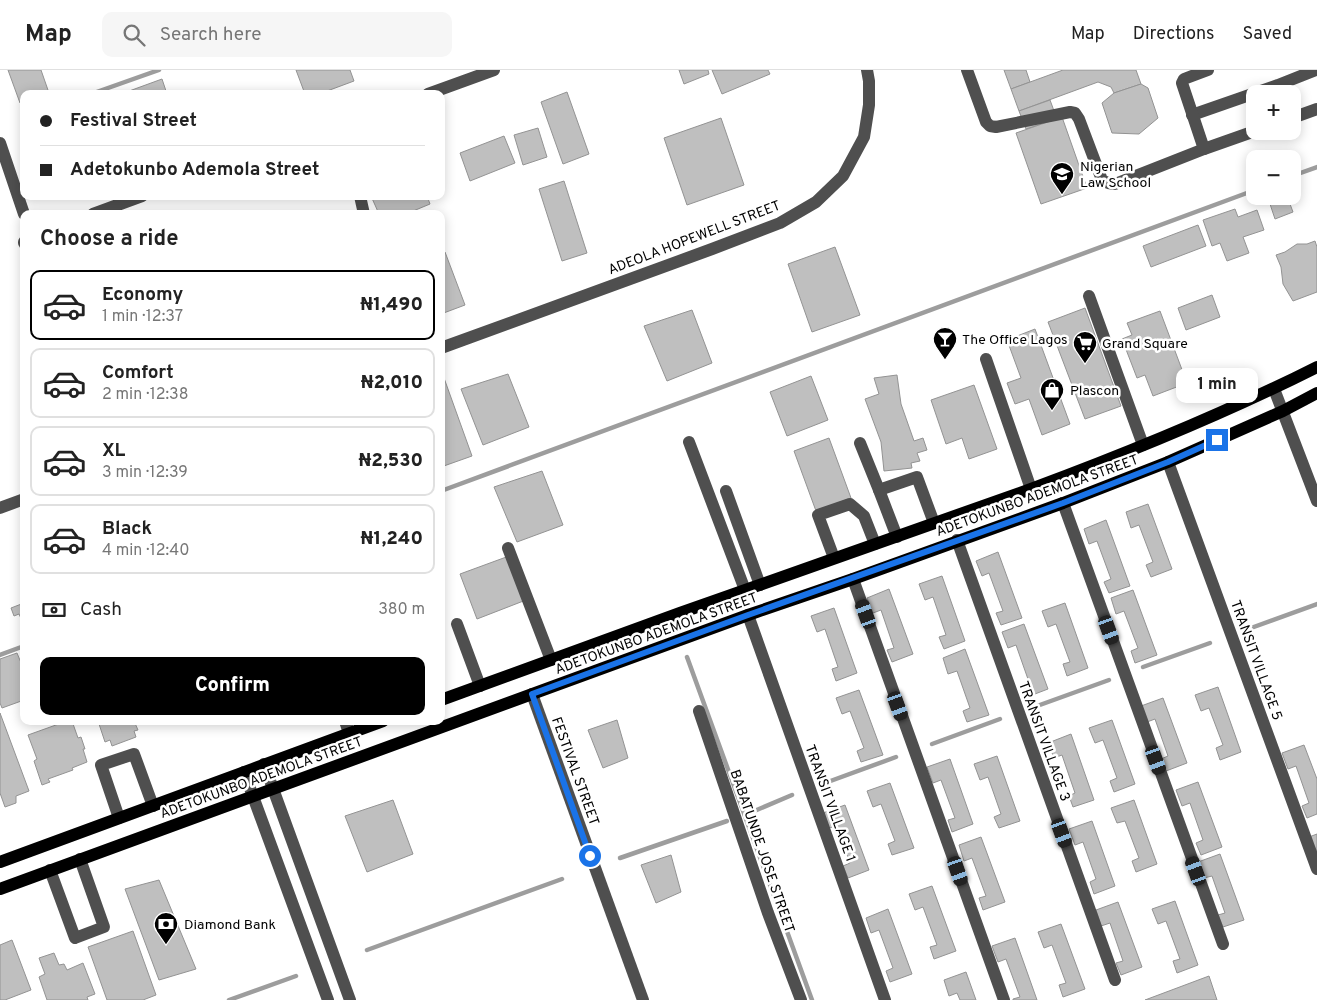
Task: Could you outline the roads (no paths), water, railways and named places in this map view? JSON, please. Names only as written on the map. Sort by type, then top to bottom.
[{"type":"main road","name":"ADETOKUNBO ADEMOLA STREET","points":[[445,699],[1089,468],[1274,389],[1317,367]]},
{"type":"main road","name":"ADETOKUNBO ADEMOLA STREET","points":[[0,888],[748,615],[1063,503],[1168,462],[1317,393]]},
{"type":"main road","name":"ADETOKUNBO ADEMOLA STREET","points":[[0,862],[244,772],[347,727]]},
{"type":"street","points":[[439,90],[494,70]]},
{"type":"street","name":"ADEOLA HOPEWELL STREET","points":[[445,347],[780,223],[816,202],[843,176],[864,137],[869,105],[867,70]]},
{"type":"street","points":[[967,70],[986,122],[990,126],[996,127],[1070,112],[1075,114],[1079,119],[1102,180],[1108,184],[1115,184],[1246,134]]},
{"type":"street","points":[[1204,149],[1182,83],[1184,79],[1208,70]]},
{"type":"street","points":[[1192,115],[1316,70]]},
{"type":"street","points":[[1301,115],[1317,109]]},
{"type":"street","points":[[0,143],[23,210]]},
{"type":"street","points":[[104,210],[131,200]]},
{"type":"street","points":[[1089,296],[1143,445]]},
{"type":"street","points":[[986,359],[1031,489]]},
{"type":"street","points":[[1274,389],[1317,501]]},
{"type":"street","points":[[689,442],[745,590]]},
{"type":"street","points":[[860,443],[897,537]]},
{"type":"street","name":"TRANSIT VILLAGE 5","points":[[1168,462],[1317,869]]},
{"type":"street","points":[[879,490],[917,476],[934,523]]},
{"type":"street","points":[[726,491],[760,585]]},
{"type":"street","points":[[0,508],[20,500]]},
{"type":"street","points":[[1063,503],[1223,944]]},
{"type":"street","points":[[834,558],[818,515],[850,504],[864,516],[875,544]]},
{"type":"street","name":"TRANSIT VILLAGE 3","points":[[957,540],[1115,980]]},
{"type":"street","points":[[508,548],[551,660]]},
{"type":"street","points":[[853,579],[1004,1000]]},
{"type":"street","name":"TRANSIT VILLAGE 1","points":[[748,615],[886,1000]]},
{"type":"street","points":[[457,624],[480,686]]},
{"type":"street","name":"FESTIVAL STREET","points":[[532,694],[642,1000]]},
{"type":"street","name":"BABATUNDE JOSE STREET","points":[[699,711],[768,913],[800,1000]]},
{"type":"street","points":[[119,818],[101,765],[134,754],[153,806]]},
{"type":"street","points":[[264,764],[350,1000]]},
{"type":"street","points":[[244,772],[328,1000]]},
{"type":"street","points":[[50,870],[75,938],[104,927],[80,859]]},
{"type":"waterway","points":[[102,90],[159,70]]},
{"type":"waterway","points":[[1301,173],[1317,167]]},
{"type":"waterway","points":[[445,490],[1246,193]]},
{"type":"waterway","points":[[1251,628],[1317,604]]},
{"type":"waterway","points":[[1143,667],[1210,643]]},
{"type":"waterway","points":[[0,655],[20,648]]},
{"type":"waterway","points":[[687,657],[812,1000]]},
{"type":"waterway","points":[[1037,706],[1109,680]]},
{"type":"waterway","points":[[932,744],[1000,719]]},
{"type":"waterway","points":[[825,783],[896,757]]},
{"type":"waterway","points":[[745,815],[792,795]]},
{"type":"waterway","points":[[620,858],[727,821]]},
{"type":"waterway","points":[[367,950],[562,879]]},
{"type":"waterway","points":[[229,1000],[296,976]]},
{"type":"place","name":"Nigerian Law School","points":[[1062,195]]},
{"type":"place","name":"The Office Lagos","points":[[945,360]]},
{"type":"place","name":"Grand Square","points":[[1085,364]]},
{"type":"place","name":"Plascon","points":[[1052,411]]},
{"type":"place","name":"Diamond Bank","points":[[166,945]]}]
